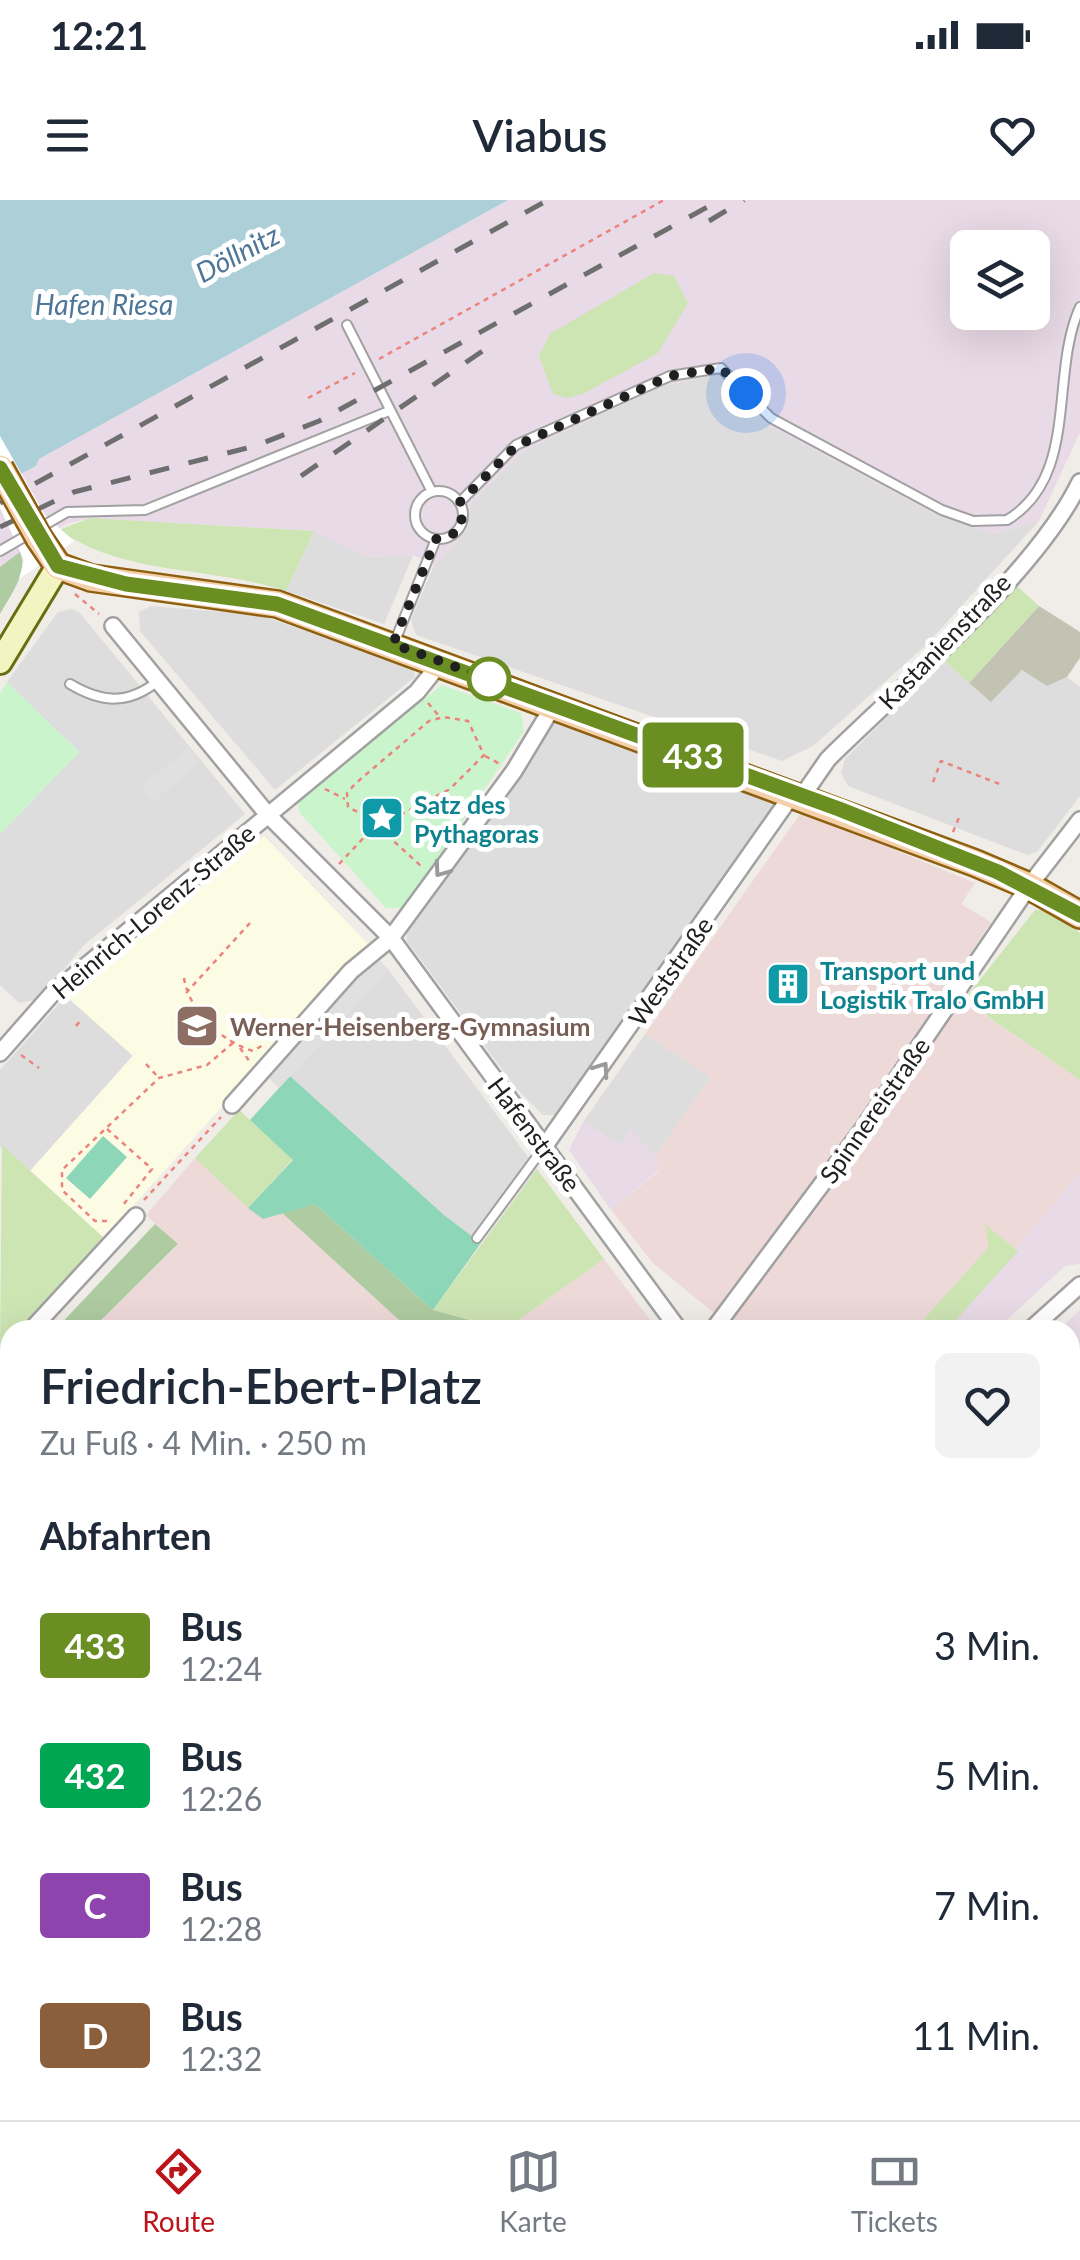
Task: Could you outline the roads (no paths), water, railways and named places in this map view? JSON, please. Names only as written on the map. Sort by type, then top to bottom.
[{"type":"main road","points":[[0,468],[39,538],[69,570],[277,604],[798,794],[1029,886],[1080,916]]},
{"type":"main road","points":[[0,662],[69,570]]},
{"type":"street","name":"Kastanienstraße","points":[[798,794],[1022,560],[1067,508],[1080,482]]},
{"type":"street","points":[[113,626],[268,815]]},
{"type":"street","name":"Heinrich-Lorenz-Straße","points":[[4,1049],[52,994],[417,692],[441,662]]},
{"type":"street","points":[[232,1106],[351,971],[391,938],[514,771],[555,703]]},
{"type":"street","name":"Weststraße","points":[[544,1147],[798,794]]},
{"type":"street","name":"Hafenstraße","points":[[268,815],[391,938],[672,1320]]},
{"type":"street","name":"Spinnereistraße","points":[[720,1320],[863,1129],[1029,886],[1080,820]]},
{"type":"street","points":[[39,1320],[129,1210]]},
{"type":"street","points":[[1041,1320],[1080,1285]]},
{"type":"lane","points":[[460,502],[516,446],[670,376],[721,368],[771,418],[942,510],[973,520],[1007,520],[1032,498],[1051,469],[1064,360],[1080,307]]},
{"type":"lane","points":[[346,325],[432,492]]},
{"type":"lane","points":[[0,551],[66,512],[145,510],[389,411]]},
{"type":"lane","points":[[432,492],[448,492],[460,502],[462,525],[451,536],[436,539],[422,532],[415,517],[420,502],[432,492]]},
{"type":"lane","points":[[393,644],[436,539]]},
{"type":"lane","points":[[70,684],[96,699],[116,700],[140,695],[158,682]]},
{"type":"lane","points":[[476,1238],[544,1147]]},
{"type":"water","name":"Hafen Riesa","points":[[0,200],[508,200],[39,459],[36,466],[0,485]]},
{"type":"railway","points":[[0,503],[548,200]]},
{"type":"railway","points":[[0,527],[74,492],[255,446],[319,421],[720,200]]},
{"type":"railway","points":[[709,221],[744,200]]},
{"type":"railway","points":[[301,476],[497,341]]},
{"type":"place","name":"Satz des Pythagoras","points":[[382,818]]},
{"type":"place","name":"Transport und Logistik Tralo GmbH","points":[[788,984]]},
{"type":"place","name":"Werner-Heisenberg-Gymnasium","points":[[197,1026]]},
{"type":"water label","name":"Döllnitz","points":[[237,253]]}]
